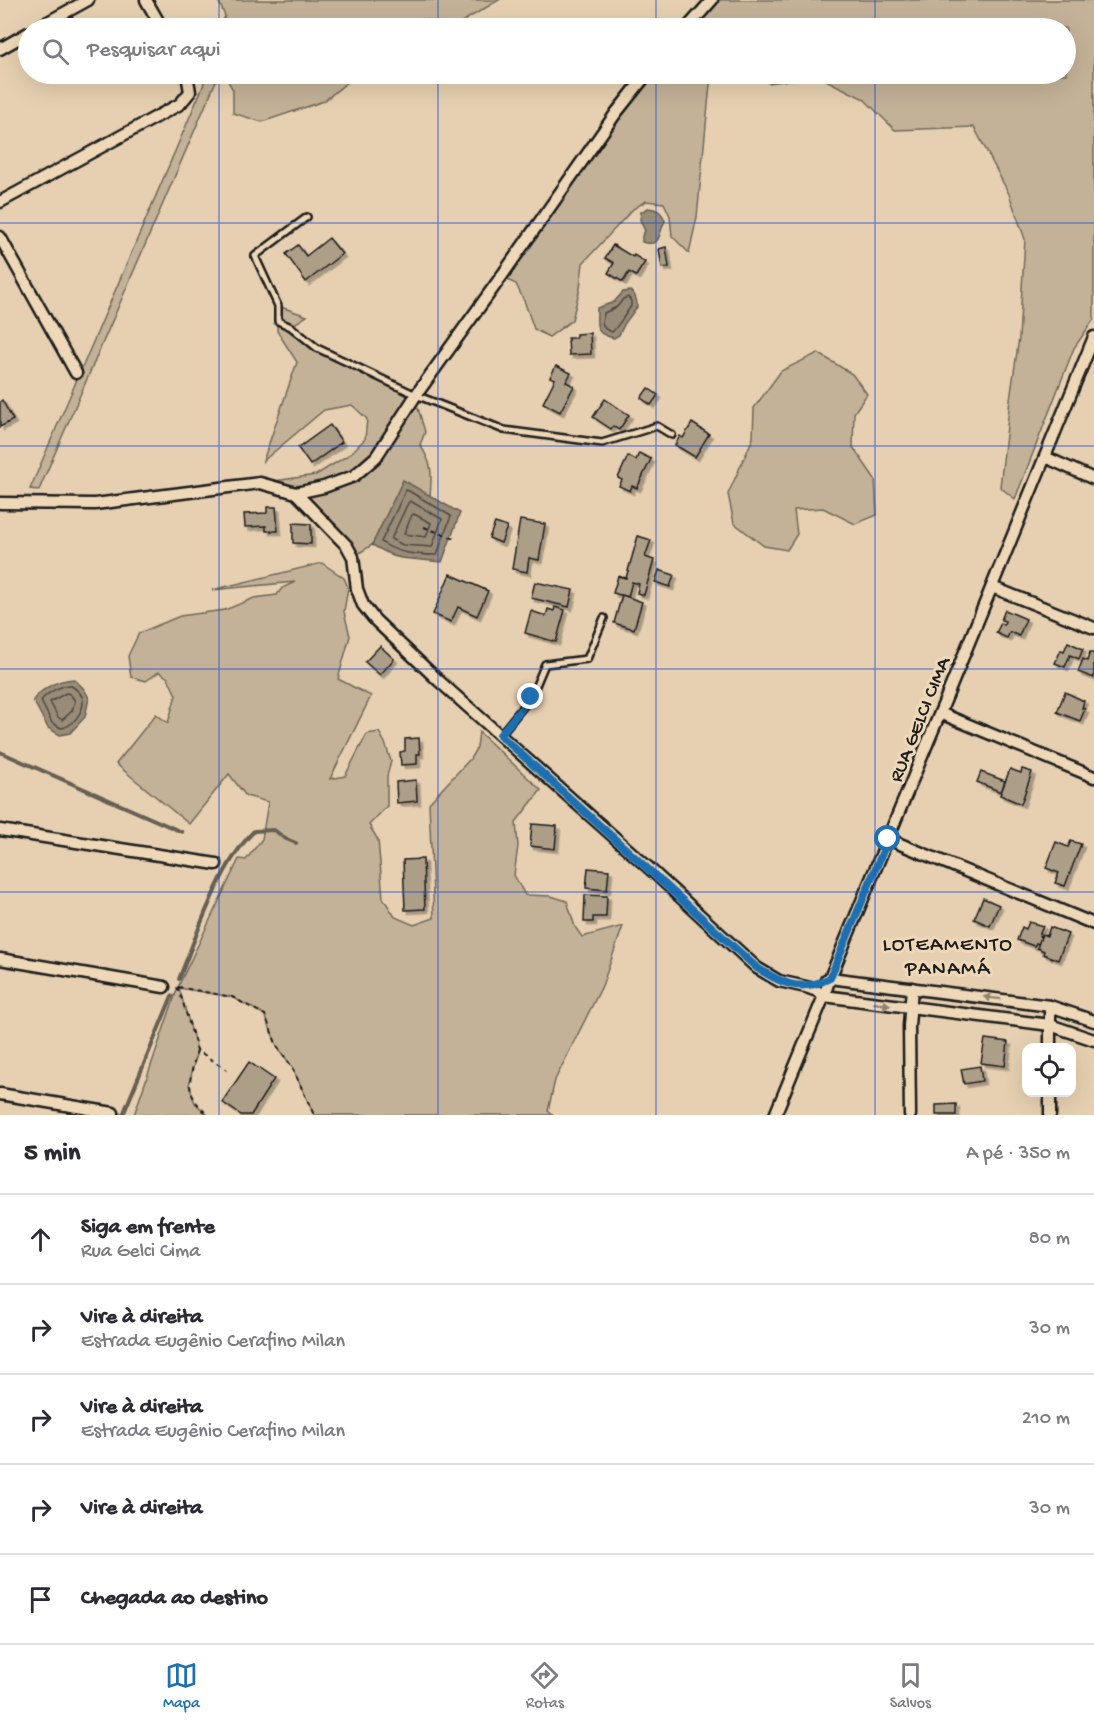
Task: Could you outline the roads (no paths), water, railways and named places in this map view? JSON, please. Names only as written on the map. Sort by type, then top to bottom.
[{"type":"street","points":[[55,18],[88,0]]},
{"type":"street","points":[[146,0],[156,18]]},
{"type":"street","points":[[696,18],[712,0]]},
{"type":"street","points":[[0,49],[18,39]]},
{"type":"street","points":[[0,202],[180,104],[190,92],[189,84]]},
{"type":"street","points":[[0,503],[94,504],[260,483],[296,493],[324,487],[354,476],[376,457],[417,394],[616,113],[639,84]]},
{"type":"street","points":[[0,237],[76,373]]},
{"type":"street","name":"RUA GELCI CIMA","points":[[775,1115],[1094,337]]},
{"type":"street","points":[[1045,458],[1094,478]]},
{"type":"street","points":[[296,493],[347,546],[353,557],[357,589],[363,605],[375,620],[439,681],[757,968],[779,981],[817,990],[824,996],[1050,1025],[1094,1040]]},
{"type":"street","points":[[992,586],[1094,628]]},
{"type":"street","points":[[940,713],[1094,777]]},
{"type":"street","points":[[0,830],[216,864]]},
{"type":"street","points":[[888,839],[1094,924]]},
{"type":"street","points":[[0,959],[164,987]]},
{"type":"street","points":[[806,987],[830,978],[1050,1006],[1094,1021]]},
{"type":"street","points":[[910,1115],[909,1026],[912,988]]},
{"type":"street","points":[[1050,1006],[1050,1043]]},
{"type":"street","points":[[0,1094],[113,1113]]},
{"type":"street","points":[[1050,1097],[1050,1115]]},
{"type":"lane","points":[[307,217],[255,256],[278,306],[278,321],[291,327],[318,348],[417,394],[504,430],[602,442],[657,426],[672,435]]},
{"type":"lane","points":[[500,735],[531,697],[545,664],[587,659],[604,618]]},
{"type":"water","points":[[648,208],[659,212],[665,221],[659,238],[653,243],[642,242],[645,231],[640,220],[641,212]]},
{"type":"water","points":[[630,291],[636,298],[637,307],[619,335],[614,338],[602,334],[597,324],[597,308],[614,302],[623,292]]},
{"type":"water","points":[[403,480],[460,513],[442,562],[401,558],[372,545]]},
{"type":"water","points":[[74,679],[89,698],[85,717],[70,733],[60,735],[48,728],[33,700],[51,685]]},
{"type":"waterway","points":[[0,752],[182,832]]},
{"type":"waterway","points":[[179,979],[210,900],[230,862],[254,831],[274,830],[296,843]]},
{"type":"waterway","points":[[123,1115],[172,996]]},
{"type":"district","name":"LOTEAMENTO PANAMÁ","points":[[948,955]]}]
